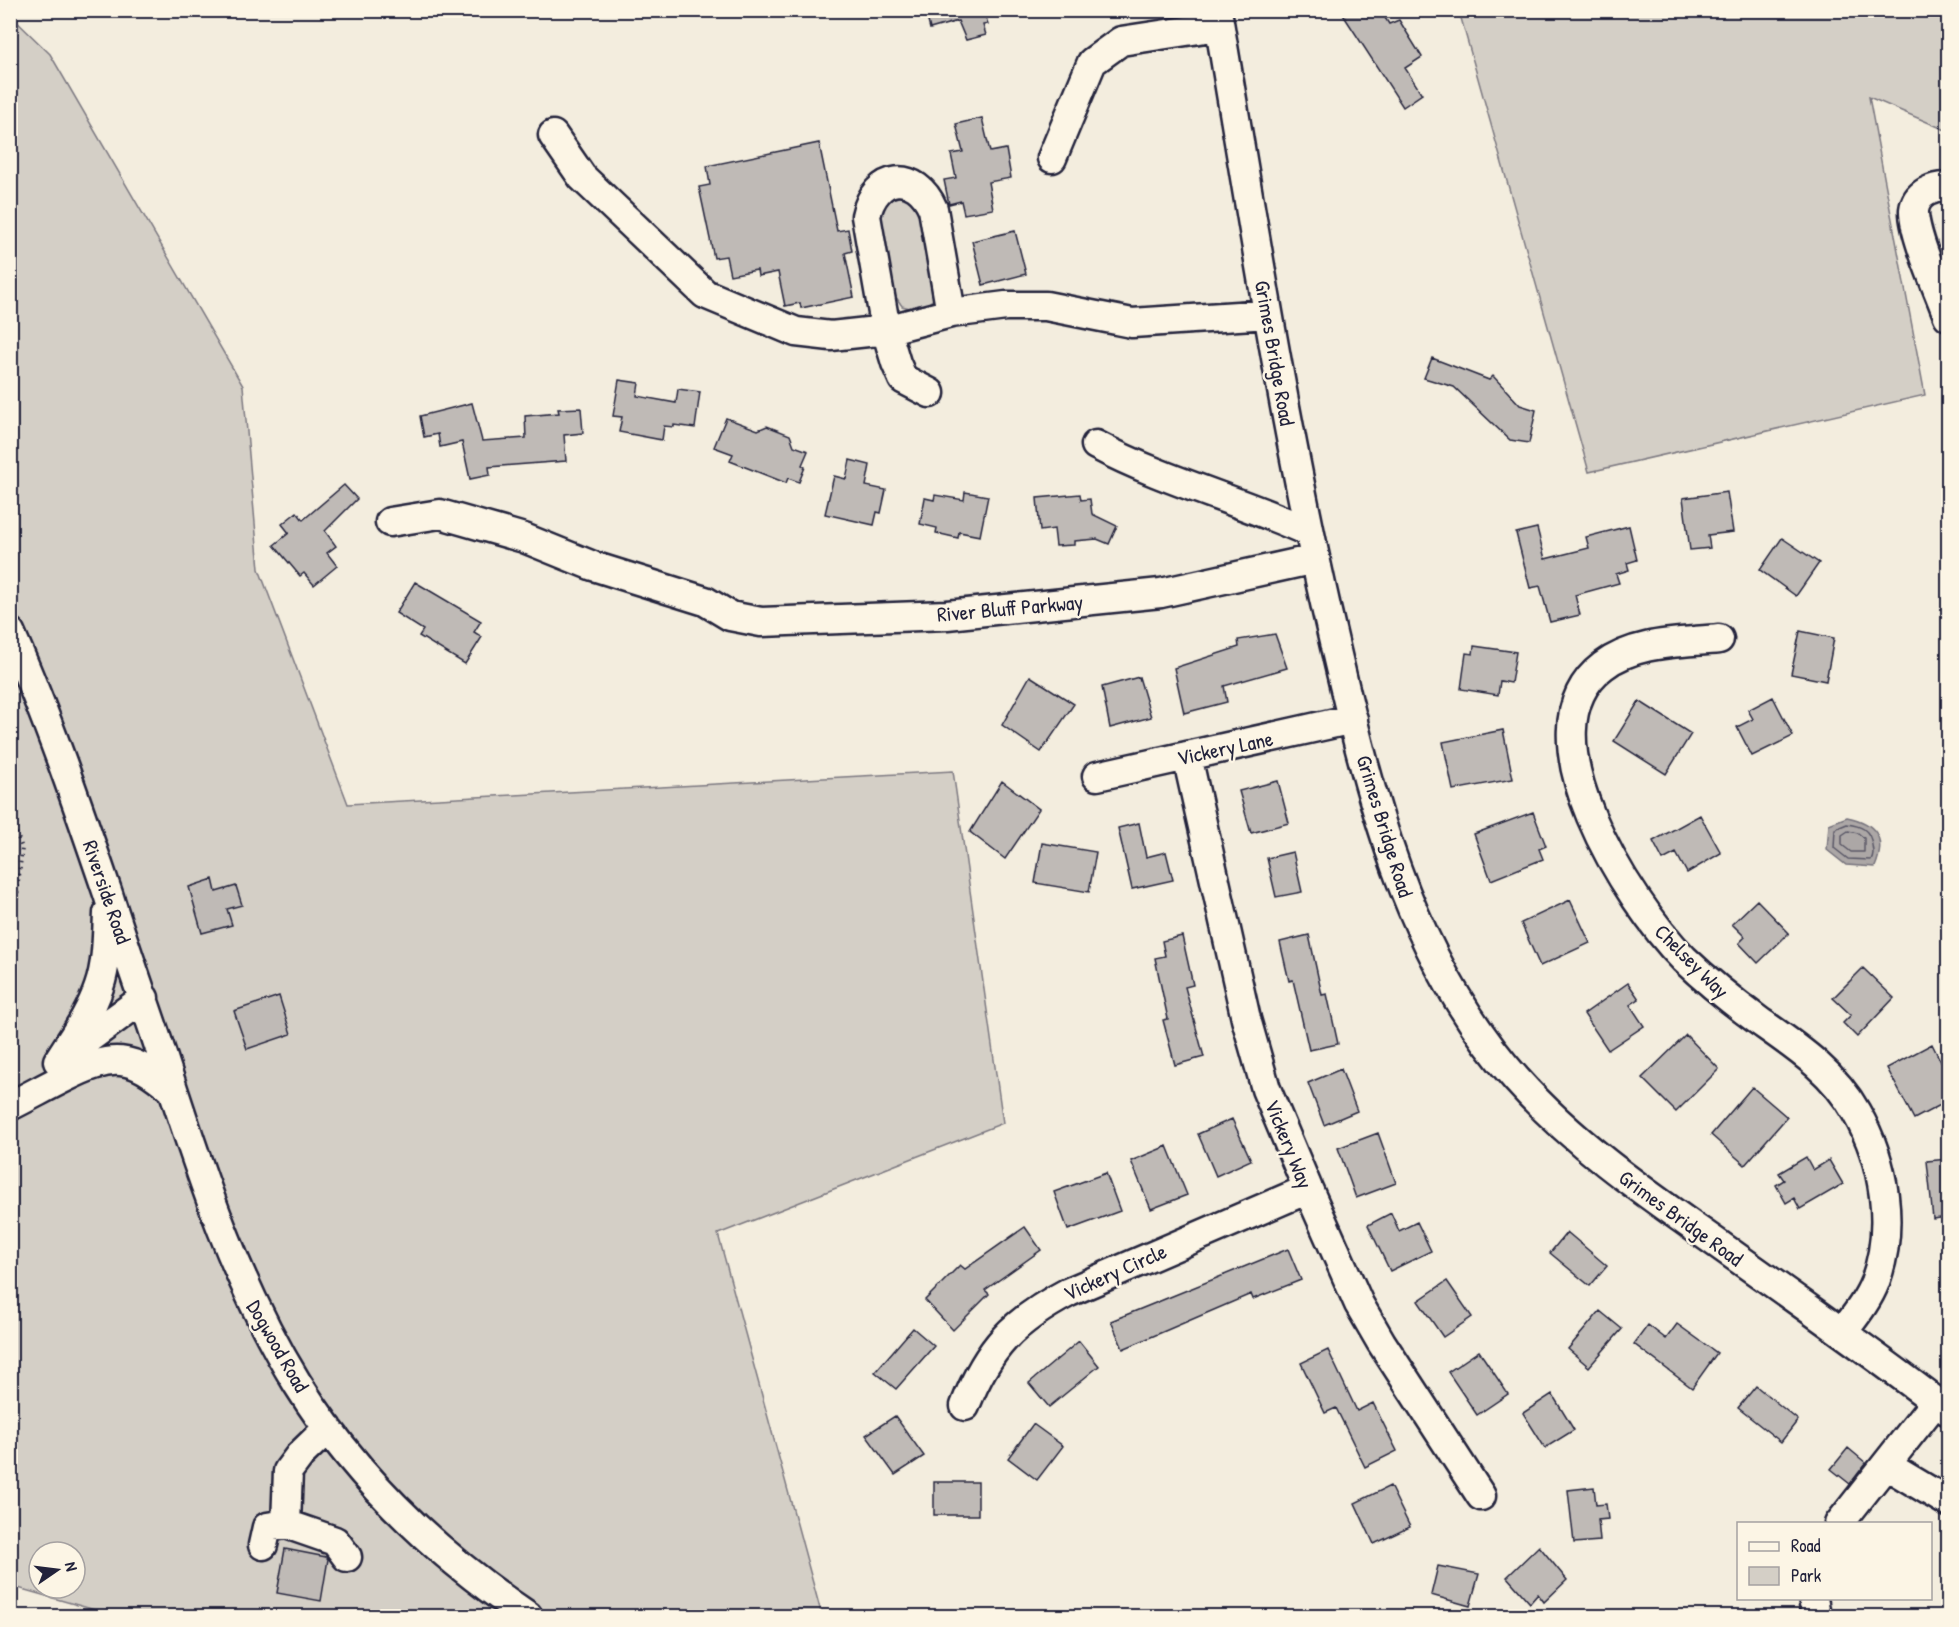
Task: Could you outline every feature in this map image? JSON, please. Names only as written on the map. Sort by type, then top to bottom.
[{"type":"street","points":[[1052,158],[1092,62],[1121,41],[1218,18]]},
{"type":"street","name":"Grimes Bridge Road","points":[[1218,18],[1268,314],[1315,559],[1353,719],[1384,831],[1406,897],[1429,948],[1455,996],[1484,1039],[1516,1079],[1555,1119],[1628,1180],[1843,1332],[1942,1406]]},
{"type":"street","points":[[553,135],[582,177],[705,294],[796,332],[831,336],[886,330],[951,313],[1006,306],[1046,306],[1132,323],[1268,314]]},
{"type":"street","points":[[930,393],[903,379],[886,330],[866,216],[868,203],[875,191],[899,182],[911,183],[928,197],[933,209],[951,313]]},
{"type":"street","points":[[1948,187],[1936,186],[1922,194],[1914,209],[1917,234],[1942,269],[1948,316]]},
{"type":"street","points":[[1096,445],[1122,459],[1269,513],[1309,532]]},
{"type":"street","name":"River Bluff Parkway","points":[[390,522],[440,514],[524,537],[593,566],[705,602],[730,616],[761,622],[947,615],[1161,593],[1315,559]]},
{"type":"street","name":"Riverside Road","points":[[10,632],[35,687],[57,745],[144,998]]},
{"type":"street","name":"Chelsey Way","points":[[1719,639],[1636,649],[1617,656],[1601,667],[1588,681],[1576,704],[1572,726],[1572,749],[1586,802],[1610,857],[1628,889],[1663,937],[1685,960],[1733,1002],[1814,1060],[1837,1084],[1856,1110],[1871,1141],[1880,1170],[1884,1200],[1885,1230],[1882,1258],[1874,1283],[1860,1309],[1843,1332]]},
{"type":"street","name":"Vickery Lane","points":[[1096,776],[1353,719]]},
{"type":"street","name":"Vickery Way","points":[[1187,756],[1255,1052],[1266,1089],[1308,1189],[1365,1314],[1481,1496]]},
{"type":"street","points":[[58,1060],[90,1009],[100,986],[107,930],[108,896]]},
{"type":"street","points":[[10,1097],[144,998]]},
{"type":"street","name":"Dogwood Road","points":[[144,998],[204,1185],[249,1295],[297,1382],[328,1428],[385,1497],[433,1544],[482,1585],[528,1617]]},
{"type":"street","points":[[10,1106],[87,1066],[107,1060],[140,1066],[173,1090]]},
{"type":"street","name":"Vickery Circle","points":[[965,1406],[975,1379],[990,1354],[1011,1330],[1038,1308],[1069,1292],[1308,1189]]},
{"type":"street","points":[[1841,1522],[1887,1465],[1942,1406]]},
{"type":"street","points":[[286,1524],[288,1471],[300,1455],[328,1428]]},
{"type":"street","points":[[1887,1465],[1948,1502]]},
{"type":"street","points":[[263,1545],[267,1527],[286,1524],[335,1541],[347,1557]]},
{"type":"street","points":[[1813,1600],[1816,1617]]},
{"type":"path","points":[[10,816],[22,848],[10,963]]},
{"type":"green space","points":[[1459,11],[1948,11],[1948,131],[1869,97],[1925,395],[1589,472]]},
{"type":"green space","points":[[10,15],[50,54],[243,386],[259,569],[348,804],[953,771],[1003,1123],[718,1234],[822,1616],[116,1616],[60,1600],[87,1600],[87,1540],[27,1540],[27,1591],[11,1586]]},
{"type":"green space","points":[[907,195],[922,209],[937,295],[925,306],[917,308],[902,306],[889,287],[879,209],[887,200]]},
{"type":"water","points":[[1847,817],[1865,823],[1876,833],[1880,848],[1875,867],[1846,865],[1827,850],[1829,824]]},
{"type":"building","points":[[925,10],[1002,10],[1002,12],[986,18],[988,24],[983,25],[986,35],[966,40],[958,21],[930,29]]},
{"type":"building","points":[[1340,10],[1380,10],[1389,24],[1399,20],[1422,57],[1405,68],[1422,94],[1403,107]]},
{"type":"building","points":[[982,118],[990,152],[1006,149],[1011,178],[988,182],[993,209],[964,214],[961,201],[949,204],[944,180],[956,178],[951,154],[963,152],[956,124]]},
{"type":"building","points":[[819,143],[837,231],[848,229],[852,251],[845,253],[854,297],[801,308],[800,303],[785,306],[778,272],[758,276],[757,270],[730,275],[726,256],[714,258],[699,187],[710,185],[707,166]]},
{"type":"building","points":[[1015,231],[1026,274],[983,285],[972,241]]},
{"type":"building","points":[[1432,358],[1489,380],[1493,376],[1520,405],[1536,410],[1529,443],[1510,440],[1454,387],[1424,378]]},
{"type":"building","points":[[619,380],[639,383],[637,396],[676,403],[678,389],[700,392],[695,428],[664,426],[662,440],[619,432],[622,417],[613,416]]},
{"type":"building","points":[[472,403],[482,441],[526,438],[525,416],[559,413],[558,409],[581,408],[583,433],[564,435],[566,461],[489,467],[490,475],[470,479],[462,442],[440,447],[438,434],[424,437],[420,416]]},
{"type":"building","points":[[726,418],[758,430],[767,426],[790,435],[794,446],[808,451],[802,465],[805,467],[799,482],[788,478],[786,483],[730,461],[733,454],[714,447]]},
{"type":"building","points":[[850,460],[870,465],[866,486],[886,490],[881,513],[877,512],[874,525],[825,514],[834,476],[846,479]]},
{"type":"building","points":[[344,485],[357,499],[325,531],[336,546],[327,553],[337,566],[314,585],[304,573],[300,576],[274,545],[289,533],[282,524],[297,512],[303,520]]},
{"type":"building","points":[[965,492],[988,496],[980,536],[959,532],[958,538],[936,533],[937,528],[920,524],[925,498],[934,500],[935,495],[964,500]]},
{"type":"building","points":[[1727,492],[1733,532],[1708,535],[1710,548],[1690,550],[1683,498]]},
{"type":"building","points":[[1080,494],[1081,500],[1090,499],[1092,514],[1117,526],[1109,544],[1097,539],[1074,541],[1074,545],[1056,546],[1054,529],[1040,531],[1037,498]]},
{"type":"building","points":[[1629,526],[1637,560],[1627,563],[1629,570],[1616,574],[1619,583],[1575,595],[1580,615],[1550,622],[1540,586],[1530,588],[1516,533],[1537,528],[1545,559],[1589,548],[1586,537]]},
{"type":"building","points":[[1782,538],[1819,563],[1796,596],[1760,570]]},
{"type":"building","points":[[415,582],[481,621],[474,632],[482,637],[465,664],[419,636],[423,630],[396,613]]},
{"type":"building","points":[[1800,631],[1834,638],[1826,681],[1791,674]]},
{"type":"building","points":[[1275,634],[1287,668],[1224,686],[1227,702],[1184,713],[1174,668],[1239,647],[1238,640]]},
{"type":"building","points":[[1474,646],[1516,652],[1511,683],[1500,681],[1498,695],[1461,689],[1466,653],[1473,654]]},
{"type":"building","points":[[1030,676],[1074,704],[1041,752],[1002,725]]},
{"type":"building","points":[[1139,677],[1151,717],[1110,728],[1102,687]]},
{"type":"building","points":[[1773,697],[1793,736],[1752,756],[1737,727],[1753,719],[1748,710]]},
{"type":"building","points":[[1639,701],[1691,734],[1666,774],[1614,741]]},
{"type":"building","points":[[1503,730],[1513,779],[1453,790],[1443,742]]},
{"type":"building","points":[[1002,781],[1039,809],[1005,859],[970,832]]},
{"type":"building","points":[[1278,781],[1289,823],[1251,833],[1239,791]]},
{"type":"building","points":[[1533,812],[1546,846],[1539,849],[1543,859],[1491,880],[1474,834]]},
{"type":"building","points":[[1700,815],[1721,853],[1687,873],[1676,853],[1663,860],[1653,841]]},
{"type":"building","points":[[1139,823],[1146,857],[1166,852],[1173,880],[1132,889],[1118,828]]},
{"type":"building","points":[[1042,843],[1096,852],[1089,892],[1035,883]]},
{"type":"building","points":[[1293,852],[1302,892],[1276,897],[1267,858]]},
{"type":"building","points":[[213,879],[216,892],[236,886],[242,905],[227,909],[232,925],[202,933],[189,887]]},
{"type":"building","points":[[1570,900],[1590,943],[1540,966],[1521,923]]},
{"type":"building","points":[[1757,900],[1789,933],[1758,963],[1739,943],[1745,937],[1732,924]]},
{"type":"building","points":[[1309,935],[1322,995],[1327,994],[1338,1044],[1309,1050],[1293,980],[1289,981],[1280,942]]},
{"type":"building","points":[[1182,936],[1193,985],[1185,987],[1204,1057],[1175,1065],[1163,1020],[1168,1019],[1155,958],[1165,956],[1162,941]]},
{"type":"building","points":[[1863,968],[1894,998],[1857,1037],[1843,1023],[1851,1015],[1833,998]]},
{"type":"building","points":[[1628,983],[1639,999],[1630,1005],[1644,1026],[1608,1050],[1584,1014]]},
{"type":"building","points":[[279,996],[291,1034],[247,1049],[234,1011]]},
{"type":"building","points":[[1686,1035],[1719,1069],[1676,1112],[1642,1078]]},
{"type":"building","points":[[1932,1044],[1948,1076],[1948,1101],[1914,1119],[1887,1068]]},
{"type":"building","points":[[1341,1069],[1357,1111],[1324,1125],[1308,1083]]},
{"type":"building","points":[[1752,1087],[1787,1117],[1745,1165],[1711,1135]]},
{"type":"building","points":[[1232,1119],[1251,1160],[1216,1176],[1198,1134]]},
{"type":"building","points":[[1378,1133],[1396,1183],[1356,1198],[1338,1148]]},
{"type":"building","points":[[1167,1146],[1187,1195],[1151,1209],[1131,1161]]},
{"type":"building","points":[[1806,1157],[1813,1170],[1829,1160],[1843,1184],[1800,1209],[1794,1198],[1786,1203],[1776,1185],[1784,1180],[1779,1173]]},
{"type":"building","points":[[1948,1159],[1948,1217],[1933,1219],[1927,1161]]},
{"type":"building","points":[[1106,1173],[1120,1211],[1068,1230],[1054,1192]]},
{"type":"building","points":[[1391,1213],[1399,1231],[1417,1222],[1431,1251],[1390,1271],[1368,1225]]},
{"type":"building","points":[[1025,1227],[1041,1250],[985,1290],[989,1294],[953,1330],[925,1300],[960,1265],[965,1269]]},
{"type":"building","points":[[1567,1232],[1607,1266],[1590,1286],[1550,1253]]},
{"type":"building","points":[[1288,1249],[1301,1280],[1253,1299],[1251,1294],[1123,1349],[1111,1321]]},
{"type":"building","points":[[1447,1281],[1472,1317],[1443,1337],[1418,1301]]},
{"type":"building","points":[[1600,1311],[1622,1329],[1589,1367],[1568,1349]]},
{"type":"building","points":[[1677,1324],[1717,1353],[1692,1388],[1634,1344],[1648,1325],[1666,1339]]},
{"type":"building","points":[[913,1328],[934,1346],[896,1389],[875,1372]]},
{"type":"building","points":[[1079,1341],[1099,1366],[1049,1407],[1029,1383]]},
{"type":"building","points":[[1328,1350],[1357,1411],[1373,1403],[1397,1451],[1365,1467],[1336,1408],[1325,1413],[1301,1363]]},
{"type":"building","points":[[1479,1351],[1508,1394],[1477,1415],[1448,1372]]},
{"type":"building","points":[[1756,1386],[1798,1420],[1781,1442],[1738,1408]]},
{"type":"building","points":[[1552,1394],[1574,1430],[1545,1448],[1523,1413]]},
{"type":"building","points":[[895,1416],[924,1456],[895,1475],[866,1435]]},
{"type":"building","points":[[1033,1424],[1063,1446],[1037,1480],[1008,1458]]},
{"type":"building","points":[[1848,1448],[1866,1463],[1850,1484],[1831,1469]]},
{"type":"building","points":[[934,1482],[978,1482],[978,1515],[934,1515]]},
{"type":"building","points":[[1390,1486],[1410,1527],[1374,1544],[1355,1503]]},
{"type":"building","points":[[1594,1487],[1596,1505],[1606,1504],[1608,1519],[1598,1520],[1600,1541],[1574,1543],[1568,1490]]},
{"type":"building","points":[[1539,1546],[1567,1580],[1544,1602],[1538,1594],[1530,1603],[1507,1577]]},
{"type":"building","points":[[285,1549],[328,1559],[321,1601],[277,1593]]},
{"type":"building","points":[[1438,1566],[1479,1574],[1470,1606],[1431,1595]]}]
